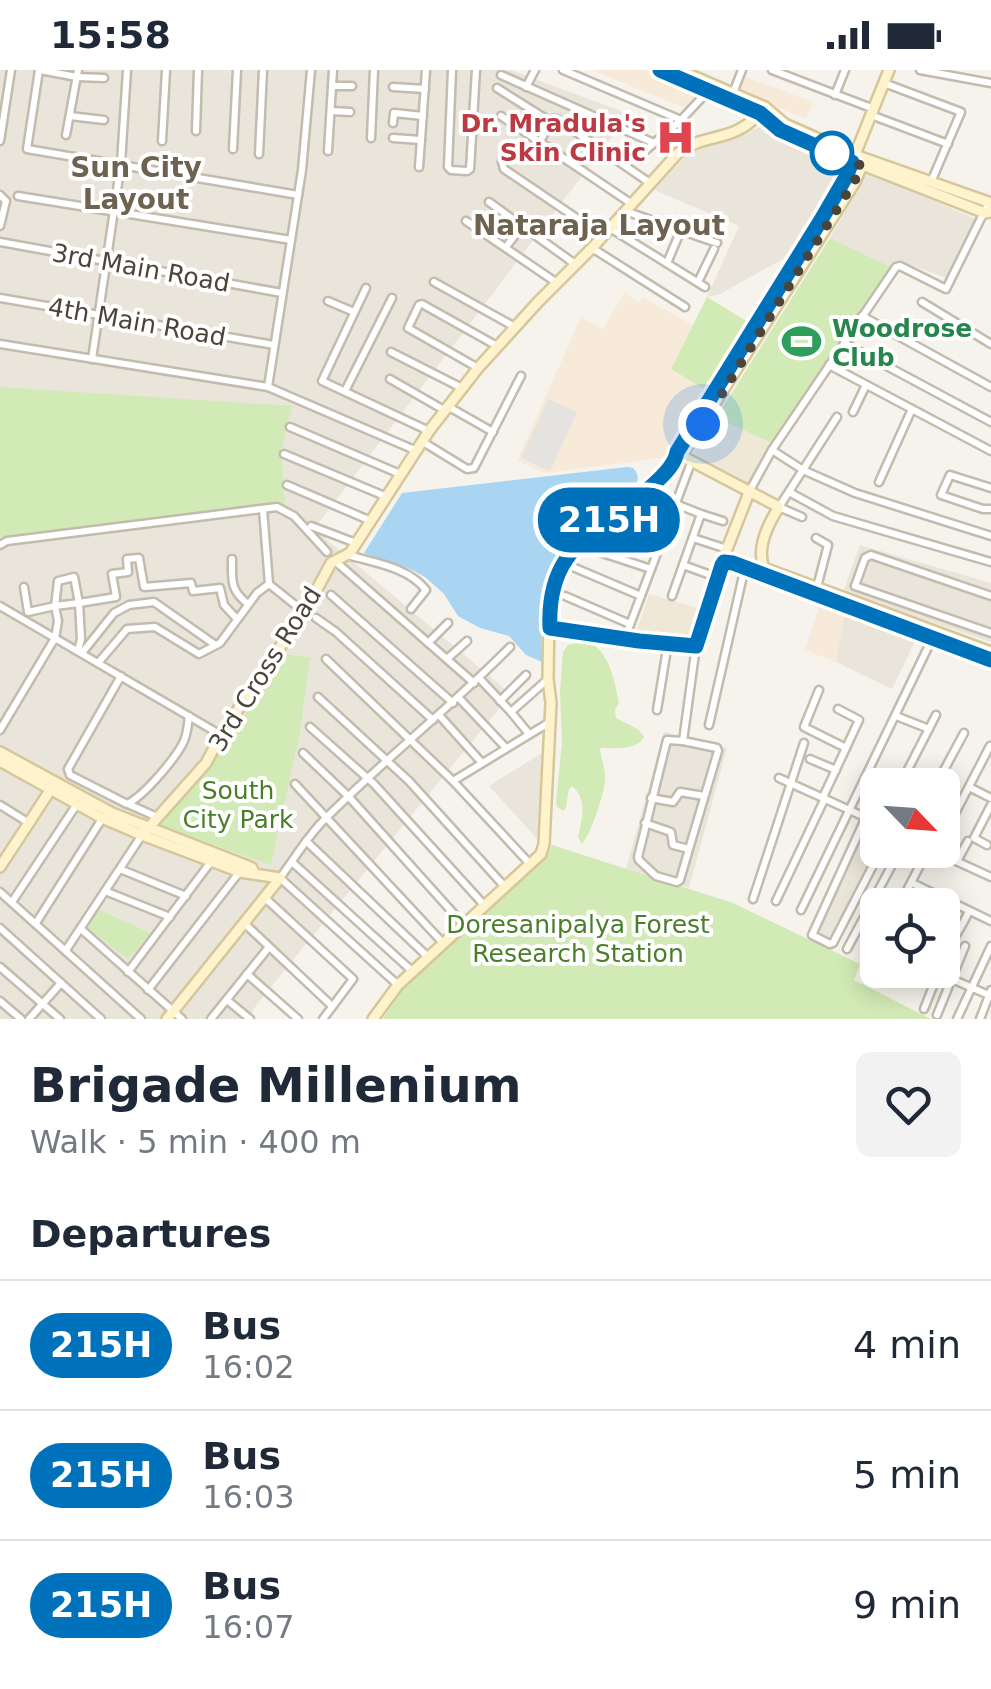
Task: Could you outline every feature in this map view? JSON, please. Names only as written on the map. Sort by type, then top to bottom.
[{"type":"street","points":[[0,141],[4,92],[11,70]]},
{"type":"street","points":[[104,78],[39,70],[27,149],[298,195]]},
{"type":"street","points":[[92,359],[121,164],[127,70]]},
{"type":"street","points":[[162,141],[166,70]]},
{"type":"street","points":[[196,131],[198,70]]},
{"type":"street","points":[[233,149],[237,70]]},
{"type":"street","points":[[259,154],[263,70]]},
{"type":"street","points":[[268,387],[298,195],[311,70]]},
{"type":"street","points":[[328,151],[333,70]]},
{"type":"street","points":[[371,138],[374,70]]},
{"type":"street","points":[[420,168],[426,70]]},
{"type":"street","points":[[452,70],[448,170],[469,171],[476,70]]},
{"type":"street","points":[[526,87],[535,70]]},
{"type":"street","points":[[563,70],[681,120]]},
{"type":"street","points":[[660,70],[762,110]]},
{"type":"street","points":[[679,70],[699,74],[711,88],[733,93],[762,110],[781,129],[989,207]]},
{"type":"street","points":[[733,93],[742,70]]},
{"type":"street","points":[[772,70],[948,144]]},
{"type":"street","points":[[835,95],[845,70]]},
{"type":"street","points":[[373,1019],[412,971],[542,854],[551,704],[550,597],[554,580],[587,536],[643,495],[681,458],[828,226],[859,160],[889,70]]},
{"type":"street","points":[[920,70],[991,84]]},
{"type":"street","points":[[66,135],[77,73]]},
{"type":"street","points":[[500,74],[654,144]]},
{"type":"street","points":[[884,83],[960,112],[932,182]]},
{"type":"street","points":[[332,86],[352,86]]},
{"type":"street","points":[[393,87],[424,89]]},
{"type":"street","points":[[496,88],[651,183]]},
{"type":"street","points":[[646,150],[711,88]]},
{"type":"street","points":[[331,110],[350,112]]},
{"type":"street","points":[[411,609],[426,590],[416,579],[348,555],[446,408],[514,327],[682,149],[730,135],[762,110]]},
{"type":"street","points":[[392,123],[394,113],[423,116]]},
{"type":"street","points":[[70,116],[104,120]]},
{"type":"street","points":[[500,116],[629,207],[716,246],[701,284],[504,169],[502,162],[511,146]]},
{"type":"street","points":[[540,141],[553,120]]},
{"type":"street","points":[[393,138],[421,140]]},
{"type":"street","points":[[859,160],[932,182],[989,207]]},
{"type":"street","points":[[0,195],[6,201],[0,226]]},
{"type":"street","points":[[18,196],[290,240]]},
{"type":"street","points":[[489,202],[575,264]]},
{"type":"street","points":[[683,741],[696,646],[716,578],[750,490],[772,450],[898,265],[946,289],[989,207]]},
{"type":"street","points":[[466,221],[556,283]]},
{"type":"street","points":[[506,247],[522,226]]},
{"type":"street","points":[[667,263],[678,238]]},
{"type":"street","name":"3rd Main Road","points":[[0,242],[282,294]]},
{"type":"street","points":[[592,248],[685,307]]},
{"type":"street","points":[[434,282],[514,327]]},
{"type":"street","points":[[366,288],[323,382],[430,431]]},
{"type":"street","name":"4th Main Road","points":[[0,298],[274,345]]},
{"type":"street","points":[[345,391],[392,298]]},
{"type":"street","points":[[328,301],[354,312]]},
{"type":"street","points":[[922,302],[991,344]]},
{"type":"street","points":[[478,368],[408,326],[422,304],[497,346]]},
{"type":"street","points":[[862,316],[991,387]]},
{"type":"street","points":[[844,342],[991,422]]},
{"type":"street","points":[[0,344],[268,387],[471,470],[521,376]]},
{"type":"street","points":[[390,352],[462,388]]},
{"type":"street","points":[[829,365],[991,451]]},
{"type":"street","points":[[390,379],[493,432]]},
{"type":"street","points":[[853,412],[866,385]]},
{"type":"street","points":[[879,482],[912,408]]},
{"type":"street","points":[[761,571],[760,551],[779,506],[837,417]]},
{"type":"street","points":[[290,427],[402,475]]},
{"type":"street","points":[[772,450],[803,470],[855,493],[991,536]]},
{"type":"street","points":[[284,454],[388,498]]},
{"type":"street","points":[[681,458],[802,517]]},
{"type":"street","points":[[626,638],[676,503],[681,458]]},
{"type":"street","points":[[991,488],[950,476],[940,495],[991,509]]},
{"type":"street","points":[[286,485],[372,521]]},
{"type":"street","points":[[788,492],[833,516],[991,562]]},
{"type":"street","points":[[658,494],[722,521]]},
{"type":"street","points":[[0,544],[277,507],[294,516],[330,556],[447,660],[500,700],[529,734]]},
{"type":"street","points":[[264,509],[269,584],[304,612]]},
{"type":"street","points":[[672,596],[701,514]]},
{"type":"street","points":[[311,526],[356,544]]},
{"type":"street","points":[[615,528],[660,544]]},
{"type":"street","points":[[693,538],[727,550]]},
{"type":"street","points":[[816,538],[828,545],[817,586]]},
{"type":"street","points":[[587,548],[651,569]]},
{"type":"street","name":"3rd Cross Road","points":[[66,950],[145,831],[202,768],[304,612],[330,556],[348,555]]},
{"type":"street","points":[[855,586],[865,558],[871,555],[991,596]]},
{"type":"street","points":[[24,587],[28,612],[116,597],[112,574],[128,572],[126,559],[139,558],[144,587],[191,583],[193,591],[220,588],[224,605],[237,619]]},
{"type":"street","points":[[232,559],[236,594],[248,604]]},
{"type":"street","points":[[724,562],[817,586],[991,656]]},
{"type":"street","points":[[683,565],[716,578]]},
{"type":"street","points":[[709,725],[745,567]]},
{"type":"street","points":[[575,568],[641,596]]},
{"type":"street","points":[[856,570],[851,585],[991,633]]},
{"type":"street","points":[[761,571],[991,656]]},
{"type":"street","points":[[0,730],[55,638],[58,581],[74,577],[80,652]]},
{"type":"street","points":[[98,663],[127,628],[156,627],[199,654],[220,642],[260,589],[269,584]]},
{"type":"street","points":[[330,595],[456,700],[506,748]]},
{"type":"street","points":[[564,596],[630,624]]},
{"type":"street","points":[[80,652],[114,614],[129,605],[154,602],[214,644]]},
{"type":"street","points":[[0,606],[221,736]]},
{"type":"street","points":[[921,625],[926,612]]},
{"type":"street","points":[[316,618],[436,718],[482,763]]},
{"type":"street","points":[[428,643],[448,623]]},
{"type":"street","points":[[550,628],[696,646]]},
{"type":"street","points":[[802,910],[934,637]]},
{"type":"street","points":[[447,660],[467,641]]},
{"type":"street","points":[[657,710],[668,642]]},
{"type":"street","points":[[170,1015],[327,817],[510,647]]},
{"type":"street","points":[[326,660],[412,739],[530,864]]},
{"type":"street","points":[[500,700],[526,675]]},
{"type":"street","points":[[121,676],[68,772],[157,817]]},
{"type":"street","points":[[511,712],[548,678]]},
{"type":"street","points":[[819,690],[804,727],[846,748]]},
{"type":"street","points":[[318,697],[389,760],[504,887]]},
{"type":"street","points":[[776,901],[859,720],[838,709]]},
{"type":"street","points":[[909,768],[936,715]]},
{"type":"street","points":[[127,804],[135,800],[183,744],[189,716]]},
{"type":"street","points":[[896,716],[929,730]]},
{"type":"street","points":[[453,781],[550,722]]},
{"type":"street","points":[[310,727],[367,778],[484,906]]},
{"type":"street","points":[[945,768],[964,734]]},
{"type":"street","points":[[667,740],[683,741],[718,750],[679,882],[656,876],[638,860],[667,740]]},
{"type":"street","points":[[753,898],[804,744]]},
{"type":"street","points":[[960,802],[990,746]]},
{"type":"street","points":[[0,752],[102,818],[246,870],[280,878],[398,985]]},
{"type":"street","points":[[303,753],[463,924]]},
{"type":"street","points":[[810,759],[836,770]]},
{"type":"street","points":[[0,761],[145,831]]},
{"type":"street","points":[[779,778],[852,810],[860,817]]},
{"type":"street","points":[[296,784],[443,943]]},
{"type":"street","points":[[0,866],[53,786]]},
{"type":"street","points":[[969,787],[991,802],[974,838],[987,845]]},
{"type":"street","points":[[651,798],[673,802],[684,791],[704,796]]},
{"type":"street","points":[[0,804],[30,824]]},
{"type":"street","points":[[12,902],[77,804]]},
{"type":"street","points":[[36,923],[102,818]]},
{"type":"street","points":[[645,823],[671,832],[673,844],[689,849]]},
{"type":"street","points":[[860,830],[812,935],[830,944],[834,942],[872,868]]},
{"type":"street","points":[[960,858],[968,840]]},
{"type":"street","points":[[306,842],[428,957]]},
{"type":"street","points":[[128,972],[214,858]]},
{"type":"street","points":[[292,862],[412,971]]},
{"type":"street","points":[[960,863],[991,877]]},
{"type":"street","points":[[847,949],[890,868]]},
{"type":"street","points":[[909,888],[921,868]]},
{"type":"street","points":[[120,869],[186,896]]},
{"type":"street","points":[[148,990],[246,870]]},
{"type":"street","points":[[912,883],[922,888]]},
{"type":"street","points":[[0,892],[142,1019]]},
{"type":"street","points":[[105,892],[170,917]]},
{"type":"street","points":[[264,897],[352,979],[324,1019]]},
{"type":"street","points":[[960,907],[991,922]]},
{"type":"street","points":[[960,932],[969,911]]},
{"type":"street","points":[[244,923],[332,1006]]},
{"type":"street","points":[[0,928],[97,1018]]},
{"type":"street","points":[[80,929],[170,1015],[182,1019]]},
{"type":"street","points":[[960,958],[965,946]]},
{"type":"street","points":[[957,1019],[991,946]]},
{"type":"street","points":[[212,1019],[269,947]]},
{"type":"street","points":[[0,967],[60,1019]]},
{"type":"street","points":[[247,974],[298,1019]]},
{"type":"street","points":[[0,1001],[25,1019],[44,1004],[61,982]]},
{"type":"street","points":[[960,982],[990,994],[980,1019]]},
{"type":"street","points":[[924,1008],[932,988]]},
{"type":"street","points":[[937,1015],[948,988]]},
{"type":"street","points":[[226,1000],[249,1019]]},
{"type":"shaded area","points":[[0,70],[511,70],[629,114],[314,529],[511,694],[248,1019],[0,1019]]},
{"type":"shaded area","points":[[592,70],[647,70],[704,94],[687,109]]},
{"type":"shaded area","points":[[743,76],[813,102],[806,119],[737,91]]},
{"type":"shaded area","points":[[763,126],[843,162],[844,172],[794,253],[720,294],[707,297],[739,226],[654,190],[688,154]]},
{"type":"shaded area","points":[[867,174],[980,221],[950,279],[902,262],[891,267],[830,238]]},
{"type":"shaded area","points":[[624,293],[639,302],[642,297],[693,325],[671,369],[709,392],[668,460],[545,473],[517,461],[581,317],[603,329]]},
{"type":"shaded area","points":[[548,399],[577,412],[550,471],[521,458]]},
{"type":"shaded area","points":[[716,418],[772,443],[748,484],[690,459]]},
{"type":"shaded area","points":[[860,545],[991,583],[991,642],[843,592]]},
{"type":"shaded area","points":[[649,594],[705,610],[695,639],[691,642],[635,636]]},
{"type":"shaded area","points":[[821,601],[845,610],[836,662],[805,650]]},
{"type":"shaded area","points":[[845,610],[917,637],[892,689],[836,662]]},
{"type":"shaded area","points":[[664,732],[727,748],[689,888],[626,869]]},
{"type":"shaded area","points":[[545,751],[541,843],[489,786]]},
{"type":"shaded area","points":[[860,839],[860,868],[873,868],[832,951],[811,940]]},
{"type":"green space","name":"Woodrose Club","points":[[830,238],[891,267],[772,443],[716,418]]},
{"type":"green space","points":[[707,297],[751,324],[709,392],[671,369]]},
{"type":"green space","points":[[0,387],[292,406],[281,451],[285,506],[276,502],[0,537]]},
{"type":"green space","points":[[585,641],[600,650],[609,666],[619,702],[616,718],[644,737],[630,747],[600,748],[604,787],[593,824],[582,844],[578,837],[582,803],[577,791],[572,786],[569,789],[564,811],[556,803],[562,742],[563,652],[568,645]]},
{"type":"green space","name":"South City Park","points":[[285,654],[310,658],[300,732],[271,865],[156,824],[210,768]]},
{"type":"green space","name":"Doresanipalya Forest Research Station","points":[[552,845],[733,903],[860,964],[854,980],[860,988],[870,988],[931,1019],[383,1019],[401,991],[547,857]]},
{"type":"green space","points":[[98,909],[150,933],[128,959],[86,927]]},
{"type":"water","points":[[627,467],[637,473],[634,489],[569,545],[555,545],[559,555],[541,598],[542,662],[526,655],[509,636],[480,628],[458,616],[444,594],[425,577],[364,553],[402,493]]},
{"type":"bus line","name":"215H","points":[[660,70],[760,113],[780,130],[852,162],[821,220],[677,452],[676,460],[643,495],[587,536],[562,566],[550,594],[550,628],[696,646],[724,562],[757,570],[991,660]]},
{"type":"place","name":"Dr. Mradula's Skin Clinic","points":[[676,137]]},
{"type":"place","name":"Woodrose Club","points":[[802,342]]},
{"type":"district","name":"Sun City Layout","points":[[136,183]]},
{"type":"district","name":"Nataraja Layout","points":[[599,225]]},
{"type":"route","points":[[703,424],[862,166],[832,153]]}]
